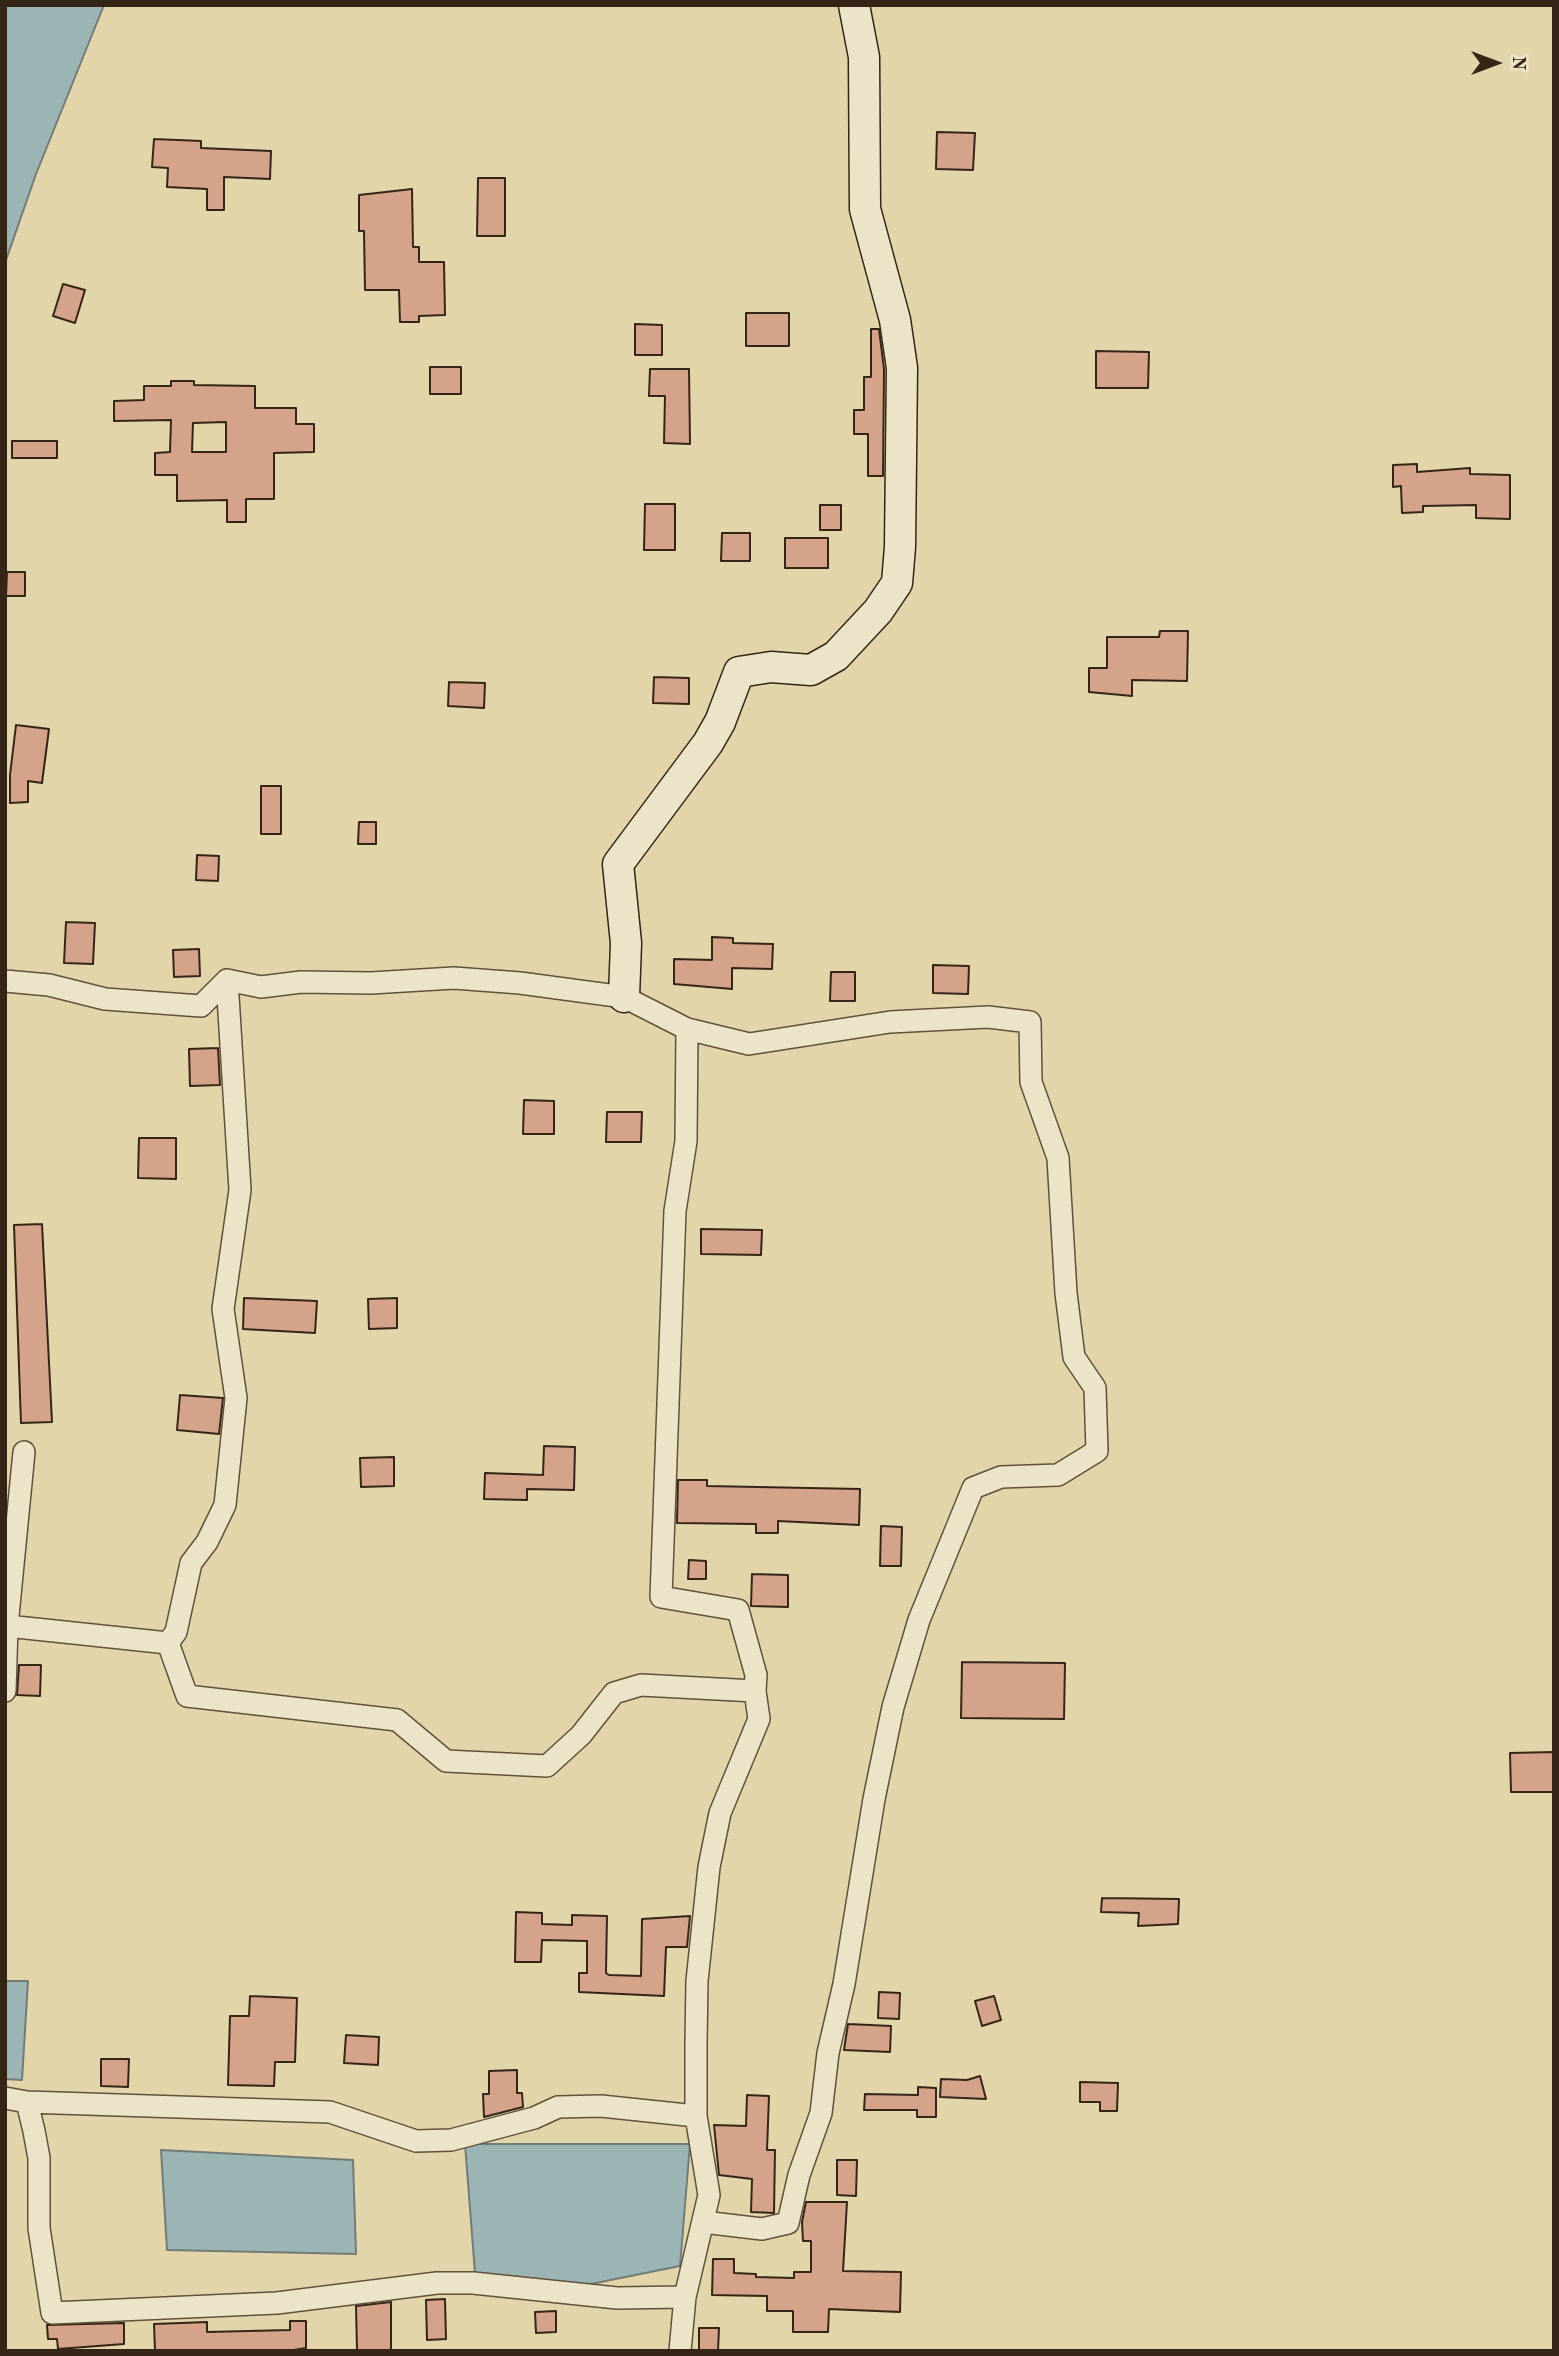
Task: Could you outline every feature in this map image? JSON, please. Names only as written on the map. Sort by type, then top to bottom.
[{"type":"street","points":[[624,997],[626,943],[618,864],[708,743],[720,722],[739,672],[771,667],[811,670],[836,656],[878,611],[897,583],[900,547],[902,368],[895,320],[865,209],[864,57],[855,5]]},
{"type":"street","points":[[227,980],[261,986],[301,982],[371,983],[454,978],[624,997],[687,1029],[762,1044],[890,1022],[988,1017],[1030,1022],[1031,1082],[1058,1157],[1066,1293],[1074,1357],[1095,1388],[1097,1451],[1058,1475],[1001,1477],[973,1488],[919,1620],[893,1707],[844,1984],[828,2053],[821,2113],[799,2175],[788,2223],[762,2229],[703,2222]]},
{"type":"street","points":[[5,981],[49,985],[105,999],[201,1006],[227,980]]},
{"type":"street","points":[[168,1643],[176,1632],[191,1563],[206,1542],[225,1505],[236,1398],[223,1309],[240,1190],[227,980]]},
{"type":"street","points":[[680,2351],[685,2297],[709,2195],[696,2116],[697,1981],[709,1867],[720,1813],[759,1719],[756,1675],[738,1610],[661,1597],[676,1211],[687,1141],[687,1029]]},
{"type":"street","points":[[5,1691],[8,1626],[24,1452]]},
{"type":"street","points":[[8,1626],[168,1643]]},
{"type":"street","points":[[168,1643],[187,1696],[397,1720],[446,1760],[547,1766],[581,1735],[614,1693],[641,1685],[755,1691]]},
{"type":"street","points":[[5,2098],[27,2102],[330,2112],[416,2141],[451,2140],[534,2118],[558,2107],[601,2106],[696,2116]]},
{"type":"street","points":[[27,2102],[38,2158],[39,2228],[52,2313],[277,2302],[437,2283],[472,2283],[617,2298],[685,2297]]},
{"type":"water","points":[[5,5],[104,5],[36,174],[5,263]]},
{"type":"water","points":[[5,1981],[28,1981],[22,2080],[5,2079]]},
{"type":"water","points":[[465,2144],[690,2144],[680,2266],[581,2286],[475,2273]]},
{"type":"water","points":[[161,2150],[353,2160],[356,2254],[167,2250]]},
{"type":"building","points":[[937,132],[975,133],[973,170],[936,169]]},
{"type":"building","points":[[154,139],[201,141],[201,148],[271,151],[270,179],[224,177],[224,210],[207,210],[207,189],[167,187],[168,168],[152,167]]},
{"type":"building","points":[[478,178],[505,178],[505,236],[477,236]]},
{"type":"building","points":[[412,189],[413,247],[419,247],[419,262],[444,262],[445,315],[419,316],[419,322],[400,322],[399,290],[365,290],[364,231],[359,231],[359,195]]},
{"type":"building","points":[[63,284],[85,290],[75,323],[53,316]]},
{"type":"building","points":[[746,313],[789,313],[789,346],[746,346]]},
{"type":"building","points":[[635,324],[662,325],[662,355],[635,355]]},
{"type":"building","points":[[871,329],[879,329],[884,369],[883,476],[868,476],[868,434],[854,434],[854,410],[864,410],[864,377],[871,377]]},
{"type":"building","points":[[1096,351],[1149,352],[1148,388],[1096,388]]},
{"type":"building","points":[[430,367],[461,367],[461,394],[430,394]]},
{"type":"building","points":[[650,369],[689,369],[690,444],[664,443],[665,396],[649,396]]},
{"type":"building","points":[[171,381],[194,381],[194,385],[255,386],[255,408],[296,408],[296,424],[314,424],[314,452],[274,453],[274,499],[246,499],[246,522],[227,522],[227,500],[177,501],[177,475],[155,475],[155,453],[170,452],[171,420],[114,421],[114,401],[144,400],[144,386],[171,386]],"holes":[[[226,422],[226,452],[192,452],[193,423]]]},
{"type":"building","points":[[12,441],[57,441],[57,458],[12,458]]},
{"type":"building","points":[[1417,464],[1417,472],[1470,468],[1470,474],[1510,475],[1510,519],[1476,518],[1476,505],[1423,506],[1423,512],[1402,513],[1401,486],[1393,487],[1393,465]]},
{"type":"building","points":[[645,504],[675,504],[675,550],[644,550]]},
{"type":"building","points":[[820,505],[841,505],[841,530],[820,530]]},
{"type":"building","points":[[722,533],[750,533],[750,561],[721,561]]},
{"type":"building","points":[[785,538],[828,538],[828,568],[785,568]]},
{"type":"building","points":[[7,572],[25,572],[25,596],[6,596]]},
{"type":"building","points":[[1160,631],[1188,631],[1187,681],[1132,680],[1132,696],[1089,692],[1089,668],[1107,668],[1107,637],[1159,637]]},
{"type":"building","points":[[654,677],[689,678],[689,704],[653,703]]},
{"type":"building","points":[[449,682],[485,683],[484,708],[448,706]]},
{"type":"building","points":[[16,725],[49,729],[42,783],[28,781],[28,802],[10,803],[10,775]]},
{"type":"building","points":[[261,786],[281,786],[281,834],[261,834]]},
{"type":"building","points":[[359,822],[376,822],[376,844],[358,844]]},
{"type":"building","points":[[197,855],[219,856],[218,881],[196,880]]},
{"type":"building","points":[[66,922],[95,923],[93,964],[64,963]]},
{"type":"building","points":[[712,937],[733,938],[733,943],[773,944],[772,969],[732,968],[732,989],[674,984],[674,959],[712,960]]},
{"type":"building","points":[[199,949],[200,976],[174,977],[173,950]]},
{"type":"building","points":[[933,965],[969,966],[968,994],[933,993]]},
{"type":"building","points":[[831,972],[855,972],[855,1001],[830,1001]]},
{"type":"building","points":[[218,1048],[220,1085],[190,1086],[189,1049]]},
{"type":"building","points":[[524,1100],[554,1101],[554,1134],[523,1134]]},
{"type":"building","points":[[607,1112],[642,1112],[641,1142],[606,1142]]},
{"type":"building","points":[[139,1138],[176,1138],[176,1179],[138,1178]]},
{"type":"building","points":[[42,1224],[52,1422],[21,1423],[14,1225]]},
{"type":"building","points":[[701,1229],[762,1230],[761,1255],[701,1254]]},
{"type":"building","points":[[244,1298],[317,1301],[315,1333],[243,1329]]},
{"type":"building","points":[[397,1298],[397,1328],[369,1329],[368,1299]]},
{"type":"building","points":[[180,1395],[223,1398],[219,1434],[177,1430]]},
{"type":"building","points":[[544,1446],[575,1447],[574,1490],[527,1489],[527,1500],[484,1499],[485,1473],[543,1475]]},
{"type":"building","points":[[394,1457],[394,1486],[361,1487],[360,1458]]},
{"type":"building","points":[[678,1480],[707,1480],[707,1486],[860,1489],[859,1525],[778,1521],[778,1533],[756,1533],[756,1524],[677,1523]]},
{"type":"building","points":[[881,1526],[902,1527],[901,1566],[880,1566]]},
{"type":"building","points":[[689,1560],[706,1561],[706,1579],[688,1579]]},
{"type":"building","points":[[752,1574],[788,1575],[788,1607],[751,1606]]},
{"type":"building","points":[[962,1662],[1065,1663],[1064,1719],[961,1718]]},
{"type":"building","points":[[19,1665],[41,1665],[40,1696],[17,1695]]},
{"type":"building","points":[[1554,1752],[1554,1792],[1511,1792],[1510,1753]]},
{"type":"building","points":[[1102,1898],[1179,1899],[1178,1924],[1138,1926],[1139,1913],[1101,1912]]},
{"type":"building","points":[[516,1912],[542,1913],[542,1924],[572,1925],[572,1915],[607,1916],[606,1973],[609,1975],[641,1976],[642,1919],[690,1916],[687,1947],[666,1947],[664,1996],[579,1992],[579,1973],[587,1973],[587,1941],[542,1940],[541,1962],[515,1962]]},
{"type":"building","points":[[879,1992],[900,1993],[899,2019],[878,2018]]},
{"type":"building","points":[[250,1996],[297,1998],[295,2062],[275,2062],[274,2086],[228,2085],[230,2016],[249,2016]]},
{"type":"building","points":[[994,1996],[1001,2020],[982,2026],[975,2001]]},
{"type":"building","points":[[848,2024],[891,2026],[890,2052],[844,2050]]},
{"type":"building","points":[[346,2035],[379,2037],[378,2065],[344,2063]]},
{"type":"building","points":[[101,2059],[129,2059],[128,2087],[101,2086]]},
{"type":"building","points":[[517,2070],[517,2093],[522,2093],[523,2107],[484,2117],[483,2094],[489,2094],[489,2071]]},
{"type":"building","points":[[980,2076],[986,2099],[940,2097],[941,2079],[967,2080]]},
{"type":"building","points":[[1080,2082],[1118,2083],[1117,2111],[1100,2111],[1100,2102],[1080,2102]]},
{"type":"building","points":[[918,2087],[936,2088],[936,2117],[917,2117],[917,2110],[864,2110],[865,2094],[918,2095]]},
{"type":"building","points":[[747,2095],[769,2096],[767,2150],[775,2150],[774,2213],[751,2212],[752,2179],[719,2175],[714,2125],[746,2126]]},
{"type":"building","points":[[837,2160],[857,2160],[856,2196],[837,2195]]},
{"type":"building","points":[[806,2202],[847,2202],[843,2271],[901,2272],[900,2312],[829,2309],[828,2332],[793,2332],[793,2311],[767,2311],[767,2296],[712,2295],[713,2259],[734,2259],[734,2273],[756,2274],[756,2277],[794,2278],[794,2272],[811,2272],[811,2241],[803,2241],[802,2222]]},
{"type":"building","points":[[445,2299],[446,2339],[427,2340],[426,2300]]},
{"type":"building","points":[[391,2302],[391,2351],[357,2351],[356,2306]]},
{"type":"building","points":[[556,2311],[556,2332],[536,2333],[535,2312]]},
{"type":"building","points":[[290,2321],[306,2321],[306,2348],[287,2351],[155,2351],[154,2324],[207,2322],[207,2332],[290,2330]]},
{"type":"building","points":[[124,2323],[124,2344],[58,2349],[57,2339],[48,2339],[47,2325]]},
{"type":"building","points":[[699,2328],[719,2328],[718,2351],[699,2351]]}]
